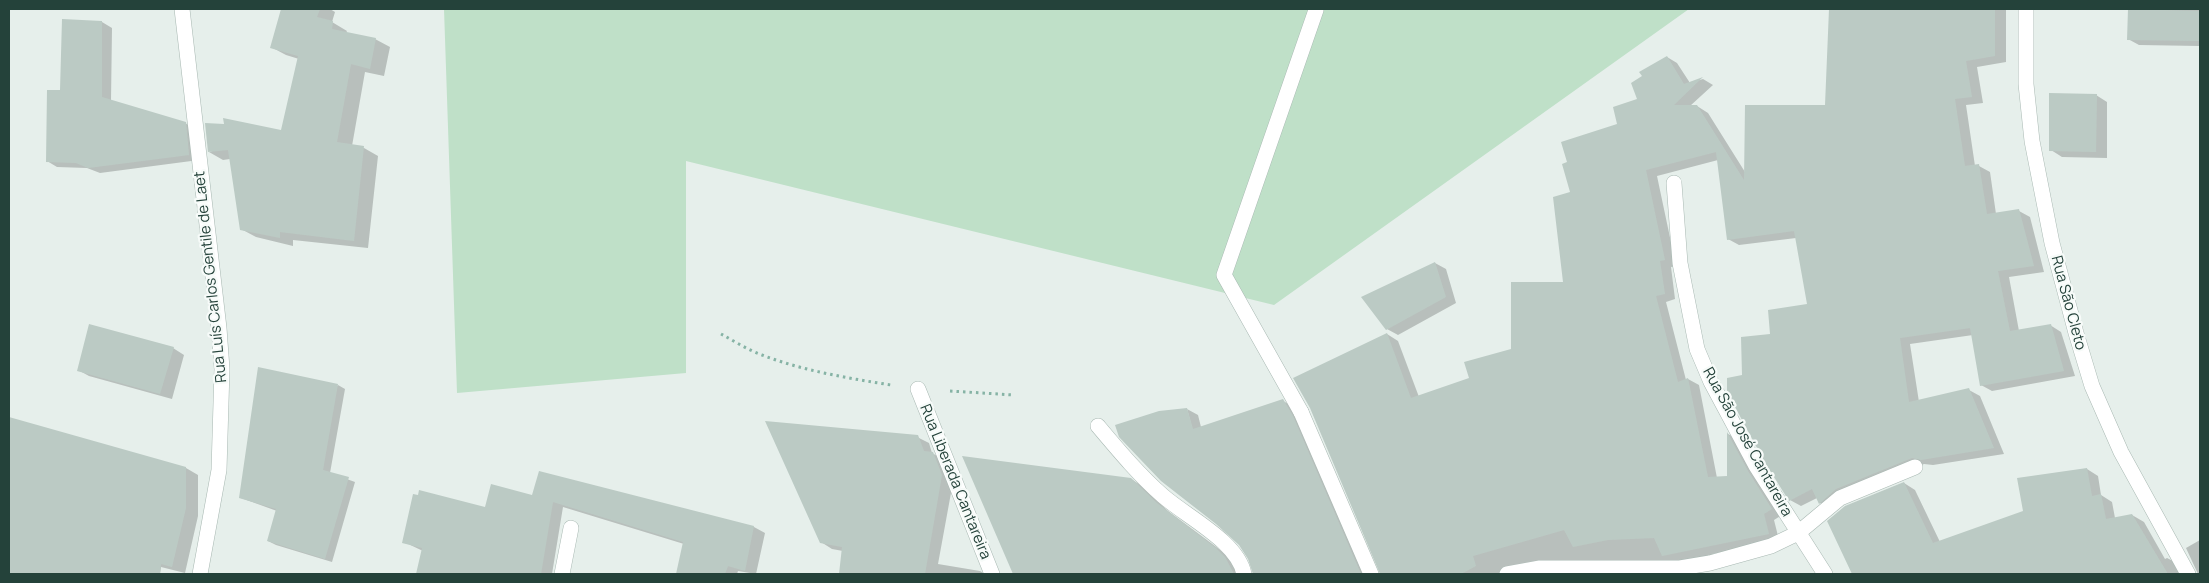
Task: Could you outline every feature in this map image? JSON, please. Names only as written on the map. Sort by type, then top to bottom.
[{"type":"street","name":"Rua Luís Carlos Gentile de Laet","points":[[182,9],[219,328],[222,369],[219,470],[200,574]]},
{"type":"street","name":"Rua São Cleto","points":[[2026,9],[2026,84],[2032,141],[2052,243],[2076,333],[2092,386],[2121,452],[2188,574]]},
{"type":"street","points":[[1316,10],[1224,275],[1301,412],[1371,574]]},
{"type":"street","name":"Rua São José Cantareira","points":[[1674,183],[1680,263],[1697,349],[1711,382],[1756,466],[1825,574]]},
{"type":"street","name":"Rua Liberada Cantareira","points":[[918,389],[992,574]]},
{"type":"street","points":[[1098,426],[1138,473],[1165,498],[1232,551],[1242,565],[1244,574]]},
{"type":"street","points":[[1507,574],[1540,568],[1680,568],[1710,563],[1763,548],[1798,533],[1840,498],[1915,467]]},
{"type":"street","points":[[562,574],[571,528]]},
{"type":"path","points":[[721,334],[760,354],[835,376],[918,389],[1014,395]]},
{"type":"green space","points":[[444,9],[1689,9],[1274,305],[686,161],[686,373],[457,393]]},
{"type":"building","points":[[281,9],[320,9],[317,17],[333,21],[332,29],[376,38],[370,69],[351,64],[337,142],[364,146],[354,241],[280,232],[280,238],[240,230],[228,150],[208,152],[205,123],[224,124],[223,118],[281,130],[298,56],[270,48]]},
{"type":"building","points":[[1829,9],[1995,9],[1995,56],[1966,61],[1972,97],[1955,99],[1965,166],[1979,164],[1987,214],[2019,209],[2034,266],[1998,271],[2010,331],[2051,324],[2064,371],[1980,386],[1970,328],[1900,338],[1909,402],[1969,388],[1994,448],[1921,460],[1912,458],[1836,489],[1819,504],[1812,489],[1789,501],[1764,461],[1727,392],[1727,378],[1742,375],[1741,337],[1770,334],[1768,310],[1807,304],[1794,231],[1727,240],[1716,152],[1646,170],[1665,260],[1660,261],[1665,294],[1656,296],[1678,382],[1688,378],[1708,477],[1727,476],[1727,432],[1748,471],[1772,509],[1764,514],[1769,534],[1662,556],[1654,538],[1608,540],[1573,547],[1564,530],[1473,556],[1476,566],[1461,574],[1380,574],[1310,408],[1293,378],[1387,333],[1411,398],[1469,378],[1464,362],[1511,349],[1511,282],[1563,282],[1553,197],[1570,192],[1562,164],[1567,162],[1561,142],[1617,124],[1613,107],[1637,99],[1631,83],[1642,76],[1639,72],[1667,56],[1684,84],[1703,77],[1674,105],[1697,105],[1744,180],[1745,105],[1825,105]]},
{"type":"building","points":[[2128,9],[2200,11],[2200,41],[2127,40]]},
{"type":"building","points":[[62,19],[102,21],[102,97],[186,122],[189,155],[88,168],[76,163],[46,162],[47,90],[60,90]]},
{"type":"building","points":[[2049,93],[2097,94],[2096,152],[2049,151]]},
{"type":"building","points":[[1435,262],[1446,297],[1386,330],[1361,297]]},
{"type":"building","points":[[89,324],[174,347],[160,394],[77,371]]},
{"type":"building","points":[[258,367],[338,384],[323,470],[349,477],[325,559],[267,541],[276,509],[239,498]]},
{"type":"building","points":[[1283,399],[1293,416],[1361,574],[1253,574],[1248,559],[1239,545],[1216,524],[1161,481],[1119,437],[1115,425],[1159,411],[1187,408],[1193,429]]},
{"type":"building","points":[[9,417],[186,467],[186,508],[172,567],[161,564],[160,574],[9,574]]},
{"type":"building","points":[[765,421],[918,435],[924,451],[933,452],[942,475],[925,574],[839,574],[842,547],[820,543]]},
{"type":"building","points":[[962,456],[1131,478],[1157,503],[1216,548],[1225,557],[1234,574],[1013,574]]},
{"type":"building","points":[[2087,468],[2092,496],[2101,494],[2106,519],[2132,514],[2168,574],[1852,574],[1827,521],[1845,506],[1904,482],[1933,543],[2023,511],[2017,478]]},
{"type":"building","points":[[539,471],[754,526],[745,571],[728,566],[725,574],[676,574],[683,542],[553,502],[541,574],[416,574],[422,548],[402,543],[413,494],[418,495],[419,490],[485,507],[491,484],[532,495]]}]
